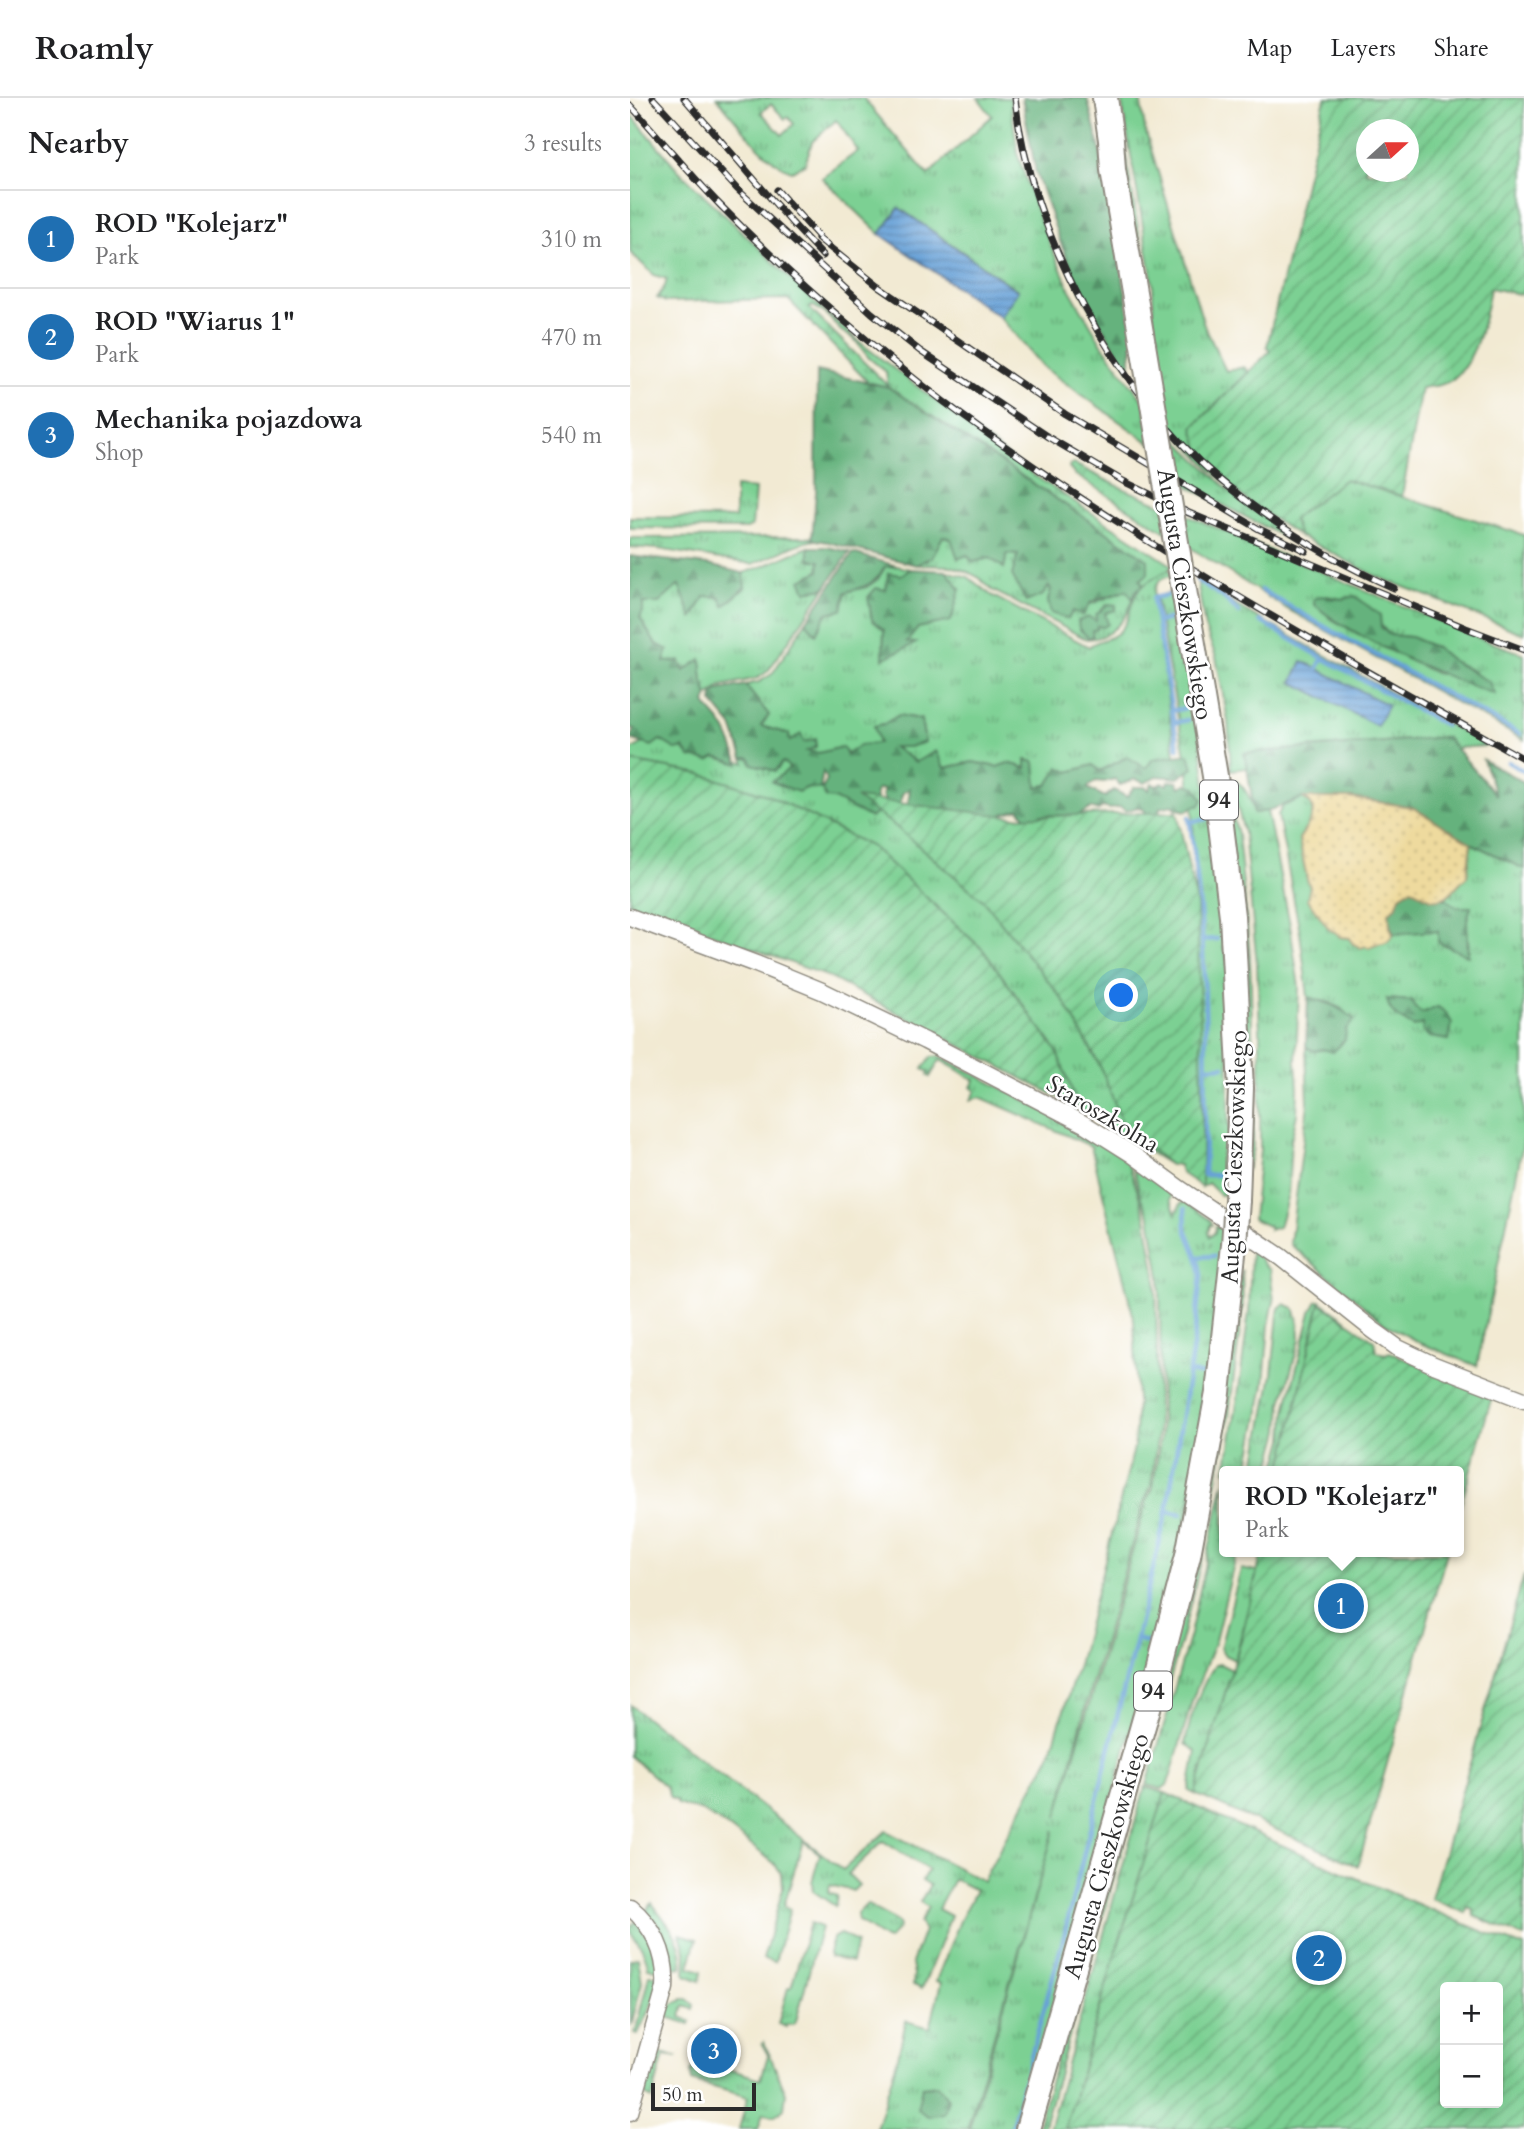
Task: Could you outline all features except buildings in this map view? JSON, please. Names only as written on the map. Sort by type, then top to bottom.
[{"type":"main road","name":"Augusta Cieszkowskiego","points":[[1090,98],[1113,170]]},
{"type":"main road","name":"Augusta Cieszkowskiego","points":[[1028,2129],[1156,1681],[1188,1555],[1218,1393],[1237,1200],[1241,1087],[1232,916],[1215,776],[1113,170],[1105,98]]},
{"type":"street","name":"Staroszkolna","points":[[630,917],[822,991],[1086,1125],[1281,1257],[1398,1348],[1524,1401]]},
{"type":"street","points":[[630,1908],[638,1914],[658,1941],[666,1971],[665,1987],[630,2112]]},
{"type":"green space","points":[[717,98],[863,98],[928,175],[992,116],[978,98],[1010,98],[1018,156],[1041,223],[1070,290],[1103,346],[1144,402],[1151,444],[1043,367],[1000,317],[1018,290],[899,208],[880,234],[822,178],[858,151],[836,120],[812,142],[805,164],[792,171],[782,167],[762,150]],"holes":[[[771,104],[785,119],[788,117],[794,124],[782,135],[761,112]]]},
{"type":"green space","points":[[1022,98],[1087,98],[1100,149],[1134,340],[1129,370],[1085,299],[1062,247],[1036,173]]},
{"type":"green space","points":[[1116,98],[1148,285],[1146,313],[1122,168]]},
{"type":"green space","points":[[1121,98],[1140,98],[1145,129],[1204,325],[1226,371],[1244,367],[1249,372],[1193,427],[1202,459],[1171,426],[1153,316],[1153,284]]},
{"type":"green space","points":[[1325,98],[1524,98],[1524,295],[1490,288],[1479,337],[1461,371],[1446,383],[1421,388],[1402,496],[1345,479],[1293,519],[1299,536],[1250,503],[1211,469],[1202,459],[1193,427],[1270,351],[1267,346]]},
{"type":"green space","points":[[630,113],[678,170],[862,344],[1026,470],[1173,566],[1168,570],[1173,576],[1160,581],[1154,593],[1175,756],[1153,759],[1146,768],[1100,772],[1093,765],[1069,772],[1048,785],[1037,787],[1034,762],[1026,760],[1027,768],[1008,763],[997,767],[973,762],[944,768],[916,762],[892,746],[909,747],[925,742],[921,719],[899,715],[884,724],[874,726],[880,743],[847,755],[842,747],[819,753],[806,751],[804,742],[790,742],[789,734],[760,726],[769,715],[745,685],[759,682],[772,674],[806,622],[815,633],[827,613],[846,592],[867,587],[878,579],[885,567],[911,569],[901,575],[884,630],[883,658],[914,643],[906,642],[960,589],[946,571],[968,577],[991,595],[1089,647],[1115,635],[1123,627],[1135,596],[1146,583],[1143,585],[1139,581],[1148,560],[888,387],[868,382],[788,299],[666,302],[657,298],[667,279],[654,275],[630,252]],"holes":[[[813,306],[826,314],[886,372],[888,386],[809,308]]]},
{"type":"green space","points":[[817,371],[888,387],[1148,560],[1148,574],[1140,580],[1143,585],[1136,591],[1133,599],[1126,590],[1091,602],[1083,615],[1073,611],[1068,619],[1051,613],[1048,601],[1051,589],[1049,586],[1043,595],[1026,602],[1012,575],[1018,555],[1007,554],[1004,568],[990,558],[973,562],[967,555],[958,559],[951,539],[943,536],[932,557],[916,565],[812,538],[816,493]]},
{"type":"green space","points":[[1175,438],[1241,502],[1270,521],[1289,540],[1182,483]]},
{"type":"green space","points":[[1074,464],[1122,488],[1481,639],[1524,654],[1524,740],[1287,609],[1074,474],[1069,468]],"holes":[[[1327,596],[1343,599],[1355,596],[1361,600],[1390,635],[1411,637],[1437,648],[1451,660],[1473,671],[1437,674],[1329,618]]]},
{"type":"green space","points":[[1345,479],[1524,535],[1524,634],[1376,576],[1298,535],[1293,519]]},
{"type":"green space","points":[[735,487],[755,489],[752,526],[747,529],[630,528],[630,517],[735,518]]},
{"type":"green space","points":[[943,536],[951,539],[973,562],[990,558],[1004,568],[1007,554],[1019,555],[1051,589],[1048,601],[1051,613],[1068,619],[1073,611],[1127,590],[1133,599],[1116,627],[1102,636],[1086,639],[992,590],[978,577],[966,571],[951,566],[916,565],[932,557]]},
{"type":"green space","points":[[808,537],[816,540],[799,544],[752,564],[630,547],[630,538]]},
{"type":"green space","points":[[809,547],[809,559],[820,561],[819,571],[802,580],[806,591],[825,588],[768,671],[758,678],[721,686],[708,696],[703,682],[701,660],[683,671],[663,662],[640,619],[642,603],[679,584],[693,618],[705,596],[720,597],[725,605],[745,588],[743,573]]},
{"type":"green space","points":[[809,547],[827,547],[850,552],[825,588],[806,591],[801,580],[819,571],[820,561],[809,559]]},
{"type":"green space","points":[[853,553],[897,566],[885,567],[869,584],[846,592],[842,610],[827,613],[816,634],[806,622]]},
{"type":"green space","points":[[630,556],[708,565],[743,573],[745,587],[724,606],[720,597],[705,596],[692,618],[679,585],[659,603],[643,603],[640,618],[655,643],[668,650],[664,662],[680,661],[684,671],[701,659],[703,682],[708,696],[705,703],[726,730],[739,764],[716,757],[709,761],[690,757],[683,748],[677,750],[660,740],[652,746],[630,739],[636,729],[630,728]]},
{"type":"green space","points":[[911,569],[946,571],[960,589],[951,621],[918,628],[907,642],[916,643],[883,659],[884,630],[872,620],[868,597],[876,588],[886,590],[888,573],[901,575]]},
{"type":"green space","points":[[1197,579],[1237,606],[1487,746],[1456,748],[1446,737],[1245,753],[1247,768],[1231,770],[1228,721],[1216,657],[1205,628]],"holes":[[[1302,661],[1387,705],[1377,725],[1292,682]]]},
{"type":"green space","points":[[1175,592],[1197,712],[1229,977],[1229,1195],[1220,1195],[1208,1183],[1202,1187],[1202,1095],[1193,813],[1156,597]]},
{"type":"green space","points":[[1320,596],[1343,599],[1355,596],[1380,615],[1381,627],[1390,635],[1411,637],[1437,648],[1451,660],[1489,682],[1494,694],[1408,659],[1346,627],[1314,604],[1314,599]]},
{"type":"green space","points":[[1108,604],[1116,605],[1116,610],[1105,613],[1108,624],[1104,627],[1097,626],[1097,629],[1092,631],[1093,636],[1089,638],[1079,629],[1078,621],[1089,617],[1096,621],[1096,615]]},
{"type":"green space","points":[[745,685],[769,715],[761,726],[789,734],[790,741],[801,734],[804,742],[816,739],[816,747],[807,751],[819,753],[842,747],[847,754],[860,745],[879,743],[874,726],[884,724],[899,715],[921,720],[925,742],[909,747],[893,747],[916,762],[936,751],[944,768],[973,762],[997,767],[1008,763],[1026,768],[1026,760],[1035,762],[1037,787],[1048,785],[1059,767],[1069,772],[1093,765],[1100,771],[1127,757],[1146,768],[1153,759],[1189,754],[1193,768],[1178,778],[1157,776],[1145,783],[1135,779],[1120,785],[1115,779],[1096,781],[1087,788],[1105,797],[1114,790],[1127,797],[1134,787],[1146,787],[1149,790],[1152,783],[1156,786],[1162,783],[1168,785],[1169,781],[1177,782],[1180,787],[1186,784],[1196,787],[1203,800],[1199,806],[1187,811],[1177,809],[1173,805],[1159,808],[1160,814],[1147,815],[1138,807],[1126,811],[1120,807],[1102,807],[1098,811],[1091,808],[1077,816],[1041,815],[1041,824],[1028,820],[1019,809],[1003,814],[999,821],[907,812],[910,788],[902,794],[900,807],[889,807],[882,796],[884,789],[877,790],[875,796],[882,808],[871,818],[834,799],[826,798],[822,790],[827,779],[823,772],[820,789],[806,788],[798,792],[772,782],[790,768],[783,762],[775,771],[752,764],[750,758],[743,758],[732,726],[712,702],[713,695],[719,690]]},
{"type":"green space","points":[[657,736],[745,763],[743,758],[783,762],[790,767],[782,775],[856,798],[895,826],[984,901],[1064,1001],[1100,1066],[1124,1126],[1170,1165],[1079,1108],[1056,1050],[983,950],[872,847],[770,796],[700,774],[630,761],[630,750]]},
{"type":"green space","points":[[1446,737],[1496,795],[1483,760],[1524,782],[1524,869],[1471,843],[1412,807],[1351,798],[1303,798],[1254,813],[1245,753]]},
{"type":"green space","points":[[630,761],[700,774],[770,796],[872,847],[983,950],[1056,1050],[1079,1108],[827,976],[630,904]]},
{"type":"green space","points":[[1235,780],[1248,795],[1254,813],[1267,811],[1290,925],[1299,987],[1297,1114],[1291,1141],[1288,1195],[1279,1227],[1269,1230],[1270,1227],[1253,1219],[1260,1151],[1260,1032],[1257,965],[1244,833],[1231,782]]},
{"type":"green space","points":[[856,798],[1015,817],[1177,812],[1197,906],[1202,1187],[1181,1173],[1179,1165],[1170,1165],[1124,1127],[1100,1066],[1064,1001],[984,901],[895,826]]},
{"type":"green space","points":[[1303,798],[1312,807],[1309,823],[1299,839],[1310,887],[1307,897],[1340,937],[1350,938],[1366,946],[1389,940],[1393,934],[1429,930],[1438,931],[1469,950],[1463,915],[1445,898],[1467,876],[1471,843],[1524,869],[1524,1139],[1477,1366],[1420,1343],[1385,1324],[1290,1244],[1308,1103],[1306,1047],[1314,1051],[1328,1049],[1342,1009],[1308,997],[1300,933],[1278,815],[1283,806]],"holes":[[[1387,999],[1412,1001],[1414,1007],[1422,1013],[1438,1007],[1414,1027]]]},
{"type":"green space","points":[[1228,800],[1238,833],[1250,955],[1254,1094],[1253,1148],[1247,1170]]},
{"type":"green space","points":[[1411,889],[1431,897],[1445,898],[1457,907],[1471,907],[1467,920],[1468,956],[1438,942],[1438,931],[1393,934],[1389,912],[1396,907],[1400,896]]},
{"type":"green space","points":[[1308,997],[1333,1006],[1355,1020],[1346,1029],[1345,1040],[1333,1052],[1323,1049],[1314,1051],[1306,1047]]},
{"type":"green space","points":[[1387,999],[1412,1001],[1414,1007],[1422,1013],[1438,1007],[1452,1023],[1449,1040],[1429,1037],[1422,1030],[1423,1024],[1414,1027],[1401,1019],[1390,1009]]},
{"type":"green space","points":[[940,1056],[1088,1133],[1127,1159],[1146,1218],[1156,1277],[1158,1431],[1151,1486],[1144,1502],[1086,1705],[1057,1817],[1146,1503],[1153,1488],[1161,1433],[1160,1277],[1150,1217],[1141,1198],[1134,1170],[1141,1167],[1166,1185],[1176,1214],[1181,1203],[1186,1202],[1210,1220],[1210,1237],[1216,1226],[1227,1228],[1222,1299],[1183,1543],[1020,2129],[969,2129],[1054,1830],[967,2129],[876,2129],[906,2021],[930,2028],[941,1983],[936,1981],[960,1921],[976,1890],[954,1879],[938,1909],[951,1916],[922,1989],[913,1985],[912,1963],[924,1930],[919,1923],[928,1907],[920,1902],[930,1885],[922,1880],[928,1870],[883,1841],[848,1874],[859,1885],[853,1891],[830,1885],[828,1893],[837,1896],[835,1906],[813,1891],[812,1882],[820,1854],[803,1841],[784,1906],[790,1909],[775,1962],[763,1959],[783,1888],[782,1874],[774,1863],[725,1825],[702,1811],[677,1804],[677,1801],[670,1798],[666,1787],[630,1756],[630,1705],[843,1870],[886,1831],[983,1881],[1050,1755],[1079,1661],[1134,1448],[1137,1401],[1134,1319],[1091,1146],[980,1097],[971,1100],[976,1091],[971,1087],[975,1080],[940,1060],[930,1077],[929,1072],[923,1069],[931,1057]]},
{"type":"green space","points":[[1251,1248],[1270,1270],[1274,1301],[1264,1384],[1249,1466],[1227,1466],[1238,1396],[1249,1311]]},
{"type":"green space","points":[[1242,1270],[1243,1307],[1229,1415],[1203,1554],[1043,2129],[1037,2129],[1095,1923]]},
{"type":"green space","points":[[1317,1301],[1320,1301],[1347,1320],[1320,1303],[1282,1466],[1276,1466],[1284,1439],[1289,1398],[1311,1312]]},
{"type":"green space","points":[[1320,1303],[1374,1340],[1376,1351],[1385,1354],[1390,1352],[1492,1396],[1464,1493],[1464,1466],[1282,1466]]},
{"type":"green space","points":[[1284,1304],[1294,1308],[1300,1339],[1282,1403],[1280,1430],[1270,1466],[1255,1466],[1272,1374],[1279,1308]]},
{"type":"green space","points":[[1219,1504],[1219,1557],[1236,1557],[1215,1641],[1193,1698],[1171,1775],[1162,1789],[1147,1785],[1190,1634]]},
{"type":"green space","points":[[1261,1557],[1446,1557],[1358,1866],[1195,1794],[1241,1640]]},
{"type":"green space","points":[[1241,1569],[1257,1572],[1235,1660],[1224,1655],[1220,1648]]},
{"type":"green space","points":[[1524,1575],[1524,1937],[1474,1916],[1473,1909],[1467,1907],[1466,1913],[1431,1899]]},
{"type":"green space","points":[[1220,1664],[1232,1670],[1195,1794],[1189,1791],[1196,1751],[1185,1744],[1200,1693],[1215,1665]]},
{"type":"green space","points":[[1145,1787],[1165,1793],[1065,2129],[1049,2129]]},
{"type":"green space","points":[[1165,1793],[1349,1875],[1524,1947],[1524,2129],[1065,2129]]},
{"type":"green space","points":[[652,1903],[677,1940],[682,1967],[673,1968],[665,1937],[646,1911]]},
{"type":"green space","points":[[867,1904],[898,1923],[899,1927],[889,1940],[858,1921],[857,1914]]},
{"type":"green space","points":[[636,1921],[650,1939],[659,1969],[648,1968],[642,1948],[630,1932]]},
{"type":"green space","points":[[810,1923],[821,1927],[796,2021],[786,2027],[778,2024]]},
{"type":"green space","points":[[680,1934],[697,1939],[689,1967],[702,1971],[700,1981],[685,1975],[686,1955]]},
{"type":"green space","points":[[840,1934],[857,1942],[852,1962],[830,1957],[833,1938]]},
{"type":"green space","points":[[638,1957],[642,1982],[631,2026],[630,1960]]},
{"type":"green space","points":[[649,1975],[659,1975],[655,1996],[638,2034],[635,2033]]},
{"type":"green space","points":[[681,1999],[687,1999],[694,2005],[693,2009],[684,2006],[681,2017],[691,2021],[690,2024],[667,2017],[671,2006]]},
{"type":"green space","points":[[764,2042],[786,2093],[784,2108],[774,2116],[763,2113],[758,2129],[739,2129],[748,2097],[692,2081],[691,2072],[698,2062],[705,2062],[761,2079],[768,2055],[762,2044]]},
{"type":"green space","points":[[656,2052],[678,2057],[664,2055],[652,2099],[645,2095]]},
{"type":"green space","points":[[937,2085],[948,2099],[944,2113],[928,2116],[917,2109],[922,2087]]},
{"type":"sand","points":[[1303,798],[1350,798],[1412,807],[1471,843],[1467,876],[1444,898],[1430,898],[1411,889],[1400,896],[1396,907],[1389,912],[1393,934],[1390,938],[1369,948],[1361,948],[1352,943],[1350,938],[1340,937],[1330,930],[1307,899],[1310,887],[1299,839],[1313,812],[1309,802]]},
{"type":"water","points":[[899,208],[1018,291],[1000,317],[880,234]]},
{"type":"water","points":[[1302,661],[1388,705],[1377,726],[1292,682]]},
{"type":"waterway","points":[[1197,580],[1223,597],[1239,613]]},
{"type":"waterway","points":[[1261,590],[1520,734]]},
{"type":"waterway","points":[[1168,595],[1153,598],[1178,748]]},
{"type":"waterway","points":[[1157,622],[1169,619]]},
{"type":"waterway","points":[[1260,621],[1445,725]]},
{"type":"waterway","points":[[1317,669],[1323,658]]},
{"type":"waterway","points":[[1171,711],[1186,708]]},
{"type":"waterway","points":[[1173,723],[1188,720]]},
{"type":"waterway","points":[[1508,762],[1524,771]]},
{"type":"waterway","points":[[1189,817],[1203,950],[1206,1040],[1204,1175],[1220,1175]]},
{"type":"waterway","points":[[1190,822],[1206,819]]},
{"type":"waterway","points":[[1203,940],[1217,939]]},
{"type":"waterway","points":[[1206,1067],[1224,1066]]},
{"type":"waterway","points":[[1011,2129],[1063,1940],[1167,1511],[1194,1340],[1201,1275],[1198,1259],[1186,1229],[1185,1209]]},
{"type":"waterway","points":[[1197,1257],[1214,1256]]},
{"type":"waterway","points":[[1189,1372],[1204,1375]]},
{"type":"waterway","points":[[1167,1511],[1181,1514]]},
{"type":"waterway","points":[[1136,1639],[1149,1643]]},
{"type":"railway","points":[[653,98],[737,189],[872,313],[920,351],[1048,437],[1123,481],[1189,513],[1524,650]]},
{"type":"railway","points":[[684,98],[823,256]]},
{"type":"railway","points":[[1015,98],[1024,150],[1039,202],[1059,255],[1084,306],[1145,401],[1181,443],[1219,479],[1259,511],[1325,553],[1394,588]]},
{"type":"railway","points":[[630,105],[708,193],[773,257],[856,331],[943,401],[1083,499],[1227,590],[1524,759]]},
{"type":"railway","points":[[777,190],[819,237]]},
{"type":"railway","points":[[818,238],[878,286],[1065,414],[1259,529],[1306,551]]},
{"type":"place","name":"ROD \"Kolejarz\"","points":[[1341,1606]]},
{"type":"place","name":"ROD \"Wiarus 1\"","points":[[1319,1958]]},
{"type":"place","name":"Mechanika pojazdowa","points":[[714,2051]]}]
